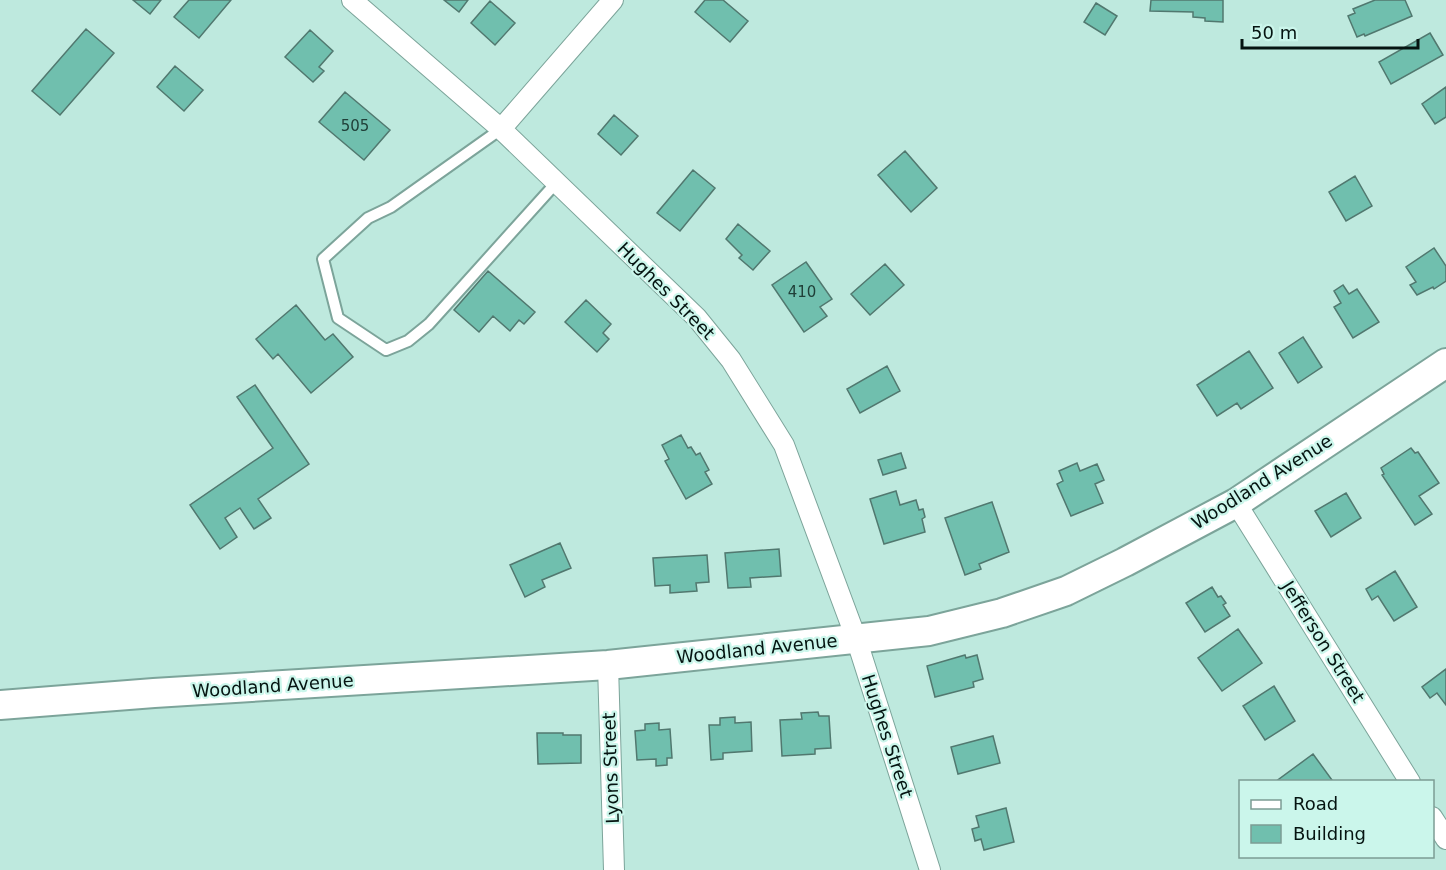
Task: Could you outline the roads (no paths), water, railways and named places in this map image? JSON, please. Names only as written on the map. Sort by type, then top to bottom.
[{"type":"street","name":"Hughes Street","points":[[352,0],[501,129],[697,318],[731,360],[784,445],[856,638],[930,870]]},
{"type":"street","points":[[501,129],[614,0]]},
{"type":"street","name":"Woodland Avenue","points":[[0,705],[154,693],[608,665],[929,631],[1002,613],[1066,591],[1125,562],[1236,503],[1446,363]]},
{"type":"street","name":"Jefferson Street","points":[[1236,503],[1409,780]]},
{"type":"street","name":"Lyons Street","points":[[608,665],[614,870]]},
{"type":"street","points":[[1434,820],[1446,839]]},
{"type":"lane","points":[[501,129],[390,207],[368,218],[324,259],[338,318],[386,350],[408,341],[429,324],[556,183]]}]
